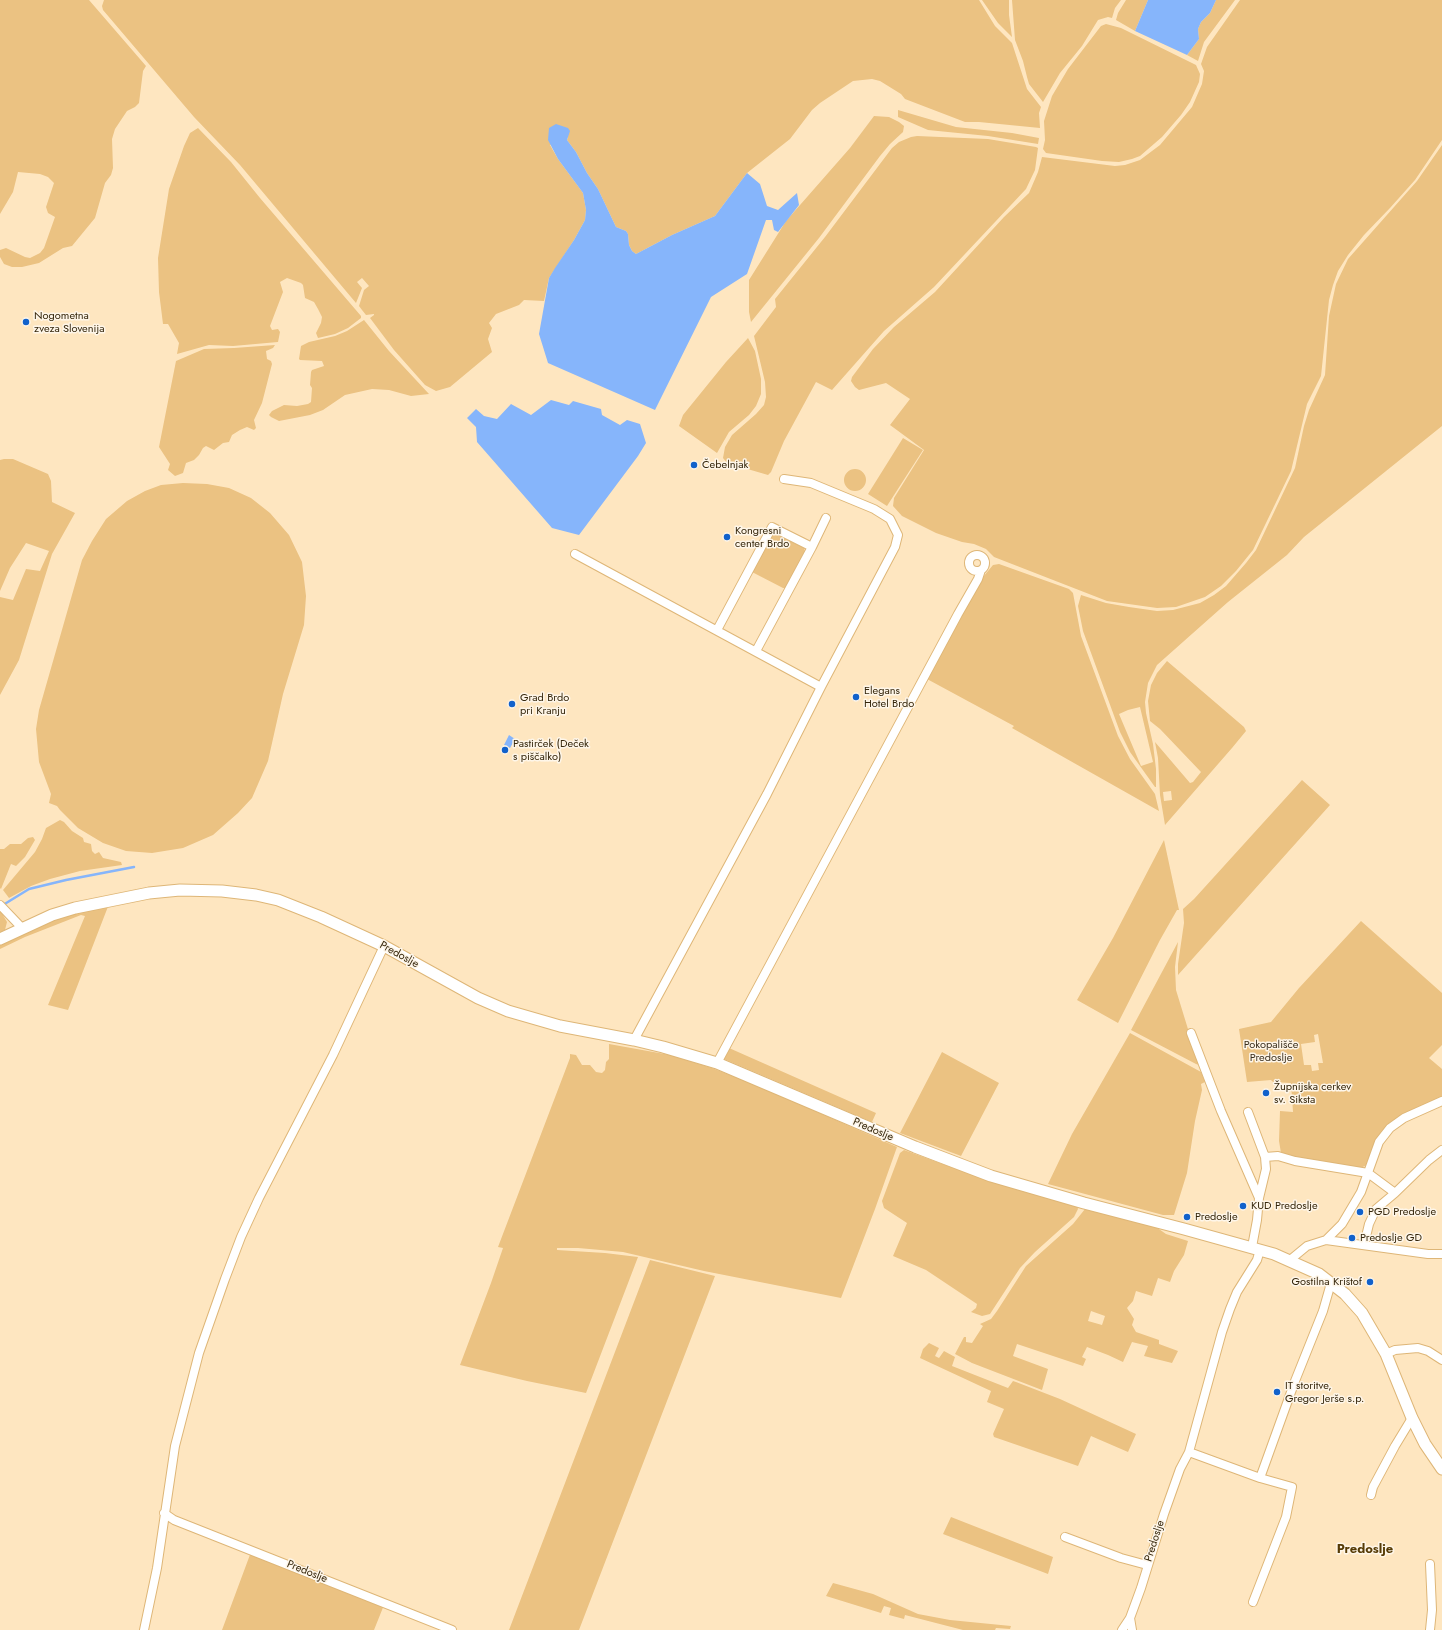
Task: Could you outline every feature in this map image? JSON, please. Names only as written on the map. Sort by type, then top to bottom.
[{"type":"street","points":[[634,1040],[770,787],[895,547],[898,535],[890,519],[874,509],[811,483],[784,479]]},
{"type":"street","points":[[756,651],[826,518]]},
{"type":"street","points":[[717,630],[772,527],[812,547]]},
{"type":"street","points":[[575,554],[821,687]]},
{"type":"street","points":[[717,1064],[971,590],[981,570],[984,567],[984,557],[976,554],[973,555],[968,561],[972,569],[971,590]]},
{"type":"street","points":[[972,569],[978,571],[981,570]]},
{"type":"street","name":"Predoslje","points":[[0,939],[52,915],[75,908],[149,892],[202,890],[256,895],[285,902],[384,946],[478,998],[508,1011],[560,1026],[634,1040],[717,1064],[915,1147],[991,1176],[1084,1203],[1256,1249],[1290,1260],[1319,1274],[1350,1300],[1362,1313],[1386,1354],[1412,1418],[1425,1444],[1442,1469]]},
{"type":"street","points":[[2,908],[22,928]]},
{"type":"street","points":[[144,1630],[157,1568],[175,1446],[199,1352],[241,1237],[262,1191],[333,1056],[384,946]]},
{"type":"street","points":[[1191,1033],[1221,1111],[1259,1198]]},
{"type":"street","points":[[1326,1240],[1342,1224],[1361,1192],[1379,1142],[1390,1128],[1404,1118],[1442,1101]]},
{"type":"street","points":[[1248,1112],[1266,1157],[1266,1169],[1259,1198],[1256,1249]]},
{"type":"street","points":[[1364,1245],[1369,1224],[1376,1209],[1429,1160],[1442,1150]]},
{"type":"street","points":[[1266,1157],[1278,1156],[1295,1161],[1368,1173],[1395,1193]]},
{"type":"street","points":[[1290,1260],[1307,1246],[1326,1240],[1428,1254],[1442,1254]]},
{"type":"street","name":"Predoslje","points":[[1122,1630],[1130,1618],[1180,1469],[1189,1452],[1222,1332],[1230,1309],[1237,1292],[1257,1260],[1256,1249]]},
{"type":"street","points":[[1260,1478],[1295,1380],[1323,1311],[1331,1283]]},
{"type":"street","points":[[1386,1354],[1395,1350],[1418,1348],[1428,1351],[1442,1360]]},
{"type":"street","points":[[1371,1496],[1374,1487],[1412,1418]]},
{"type":"street","points":[[1189,1452],[1260,1478],[1292,1487],[1286,1517],[1253,1602]]},
{"type":"street","name":"Predoslje","points":[[164,1513],[174,1520],[452,1630]]},
{"type":"street","points":[[1065,1537],[1121,1558],[1147,1565]]},
{"type":"street","points":[[1430,1564],[1432,1610],[1430,1630]]},
{"type":"street","points":[[1130,1618],[1132,1630]]},
{"type":"green space","points":[[0,0],[89,0],[146,66],[143,71],[139,103],[127,111],[115,129],[112,139],[113,168],[111,175],[105,183],[95,218],[72,246],[63,248],[39,263],[22,267],[12,267],[4,264],[0,257],[0,250],[6,248],[30,258],[40,253],[44,248],[55,217],[48,213],[46,207],[54,183],[48,177],[40,174],[18,172],[13,192],[0,214]]},
{"type":"green space","points":[[104,0],[979,0],[995,26],[1012,43],[1027,89],[1041,107],[1039,113],[1040,128],[965,122],[905,99],[901,94],[880,81],[872,79],[853,81],[820,103],[812,110],[790,139],[747,173],[715,216],[672,235],[636,254],[632,251],[629,245],[628,234],[626,231],[616,227],[598,189],[567,140],[568,137],[550,145],[558,159],[583,193],[586,210],[585,220],[574,240],[549,278],[544,301],[524,300],[519,305],[496,314],[489,323],[492,328],[488,339],[492,352],[450,387],[436,391],[425,385],[394,350],[370,318],[374,314],[366,315],[359,306],[364,290],[369,286],[362,278],[357,282],[362,288],[356,303],[240,165],[194,117],[103,10],[102,6]]},
{"type":"green space","points":[[982,0],[1009,0],[1009,15],[1012,37],[998,23]]},
{"type":"green space","points":[[1012,0],[1121,0],[1115,8],[1112,18],[1108,17],[1098,20],[1082,46],[1060,73],[1043,102],[1029,84],[1023,61],[1015,40]]},
{"type":"green space","points":[[1126,0],[1148,0],[1135,31],[1116,20],[1118,13]]},
{"type":"green space","points":[[1216,0],[1235,0],[1204,42],[1198,61],[1187,55],[1199,39],[1198,29],[1201,22],[1210,13]]},
{"type":"green space","points":[[1240,0],[1442,0],[1442,140],[1415,180],[1364,235],[1348,255],[1338,271],[1329,300],[1321,376],[1307,404],[1291,471],[1253,550],[1236,571],[1221,586],[1205,597],[1176,607],[1157,608],[1107,601],[994,557],[986,549],[974,544],[962,542],[936,533],[902,516],[893,506],[894,498],[924,450],[890,425],[910,399],[886,383],[859,390],[851,381],[852,377],[873,349],[894,327],[935,292],[1004,217],[1029,193],[1038,172],[1042,157],[1115,166],[1125,165],[1140,160],[1160,145],[1192,107],[1202,84],[1204,71],[1201,64],[1207,47]]},
{"type":"green space","points":[[1106,24],[1121,28],[1196,65],[1200,74],[1199,82],[1190,102],[1162,137],[1140,156],[1132,159],[1119,162],[1102,161],[1046,153],[1043,149],[1045,140],[1044,121],[1052,96],[1068,69],[1101,26]]},
{"type":"green space","points":[[898,110],[956,127],[1012,133],[1039,138],[1038,144],[988,136],[928,130],[898,117]]},
{"type":"green space","points":[[874,116],[889,117],[899,122],[904,126],[903,132],[880,156],[819,238],[751,322],[749,312],[749,280],[786,221],[850,148]]},
{"type":"green space","points":[[198,128],[231,162],[361,316],[361,318],[348,328],[335,334],[318,338],[316,333],[322,317],[318,309],[314,302],[305,298],[303,285],[301,283],[287,278],[280,282],[283,292],[270,326],[272,330],[278,329],[280,332],[278,342],[233,346],[209,345],[177,354],[179,343],[168,324],[163,324],[159,292],[158,258],[169,189],[190,133]]},
{"type":"green space","points":[[917,136],[988,139],[1036,147],[1038,148],[1035,170],[1026,189],[934,287],[884,331],[832,390],[816,382],[784,441],[771,472],[768,475],[727,463],[723,458],[725,447],[732,435],[764,405],[766,397],[765,382],[754,336],[776,307],[775,299],[825,237],[892,148],[899,142]]},
{"type":"green space","points":[[1442,145],[1442,426],[1304,537],[1287,555],[1228,602],[1157,665],[1148,683],[1145,702],[1156,769],[1155,787],[1130,752],[1120,732],[1083,631],[1078,606],[1081,595],[1106,603],[1129,607],[1157,611],[1173,610],[1200,603],[1214,595],[1226,586],[1246,563],[1256,550],[1295,468],[1309,410],[1325,375],[1329,316],[1336,284],[1348,259],[1417,181]],"holes":[[[1140,707],[1153,762],[1141,766],[1119,714]]]},
{"type":"green space","points":[[364,320],[389,351],[429,394],[411,396],[389,390],[372,389],[345,395],[323,410],[310,415],[279,421],[271,417],[269,415],[272,411],[284,405],[297,406],[311,402],[311,372],[312,370],[324,366],[322,361],[300,360],[301,346],[309,342],[335,336],[347,331]]},
{"type":"green space","points":[[748,338],[755,351],[761,379],[761,394],[756,406],[749,415],[729,432],[717,453],[679,426],[683,415],[726,362]]},
{"type":"green space","points":[[275,345],[273,348],[266,351],[267,359],[271,361],[272,364],[262,403],[254,420],[256,428],[254,430],[247,427],[240,430],[232,435],[229,442],[223,443],[214,450],[206,446],[194,460],[186,463],[183,473],[175,476],[168,470],[170,464],[159,447],[176,361],[204,349]]},
{"type":"green space","points":[[903,438],[923,450],[887,506],[868,494]]},
{"type":"green space","points":[[13,459],[48,474],[51,481],[52,502],[75,513],[52,554],[19,660],[0,695],[0,597],[13,600],[26,569],[40,571],[49,551],[26,543],[10,568],[0,591],[0,460]]},
{"type":"green space","points":[[855,469],[859,470],[865,476],[865,484],[859,490],[855,491],[851,490],[845,484],[844,480],[845,476],[851,470]]},
{"type":"green space","points":[[183,483],[207,484],[229,488],[251,498],[270,513],[289,535],[302,562],[306,596],[304,625],[283,694],[268,761],[252,798],[238,813],[213,835],[183,848],[152,853],[126,851],[103,843],[78,828],[57,806],[49,803],[51,794],[39,762],[36,729],[39,710],[82,560],[92,541],[106,519],[127,501],[145,491],[161,485]]},
{"type":"green space","points":[[773,533],[804,548],[805,551],[786,588],[783,588],[752,572]]},
{"type":"green space","points":[[999,564],[1069,589],[1073,593],[1081,636],[1118,736],[1130,759],[1155,794],[1159,811],[1012,728],[1014,726],[927,679],[969,600],[983,577],[993,565]]},
{"type":"green space","points":[[1167,661],[1244,727],[1246,731],[1165,825],[1160,795],[1158,758],[1155,742],[1190,783],[1193,782],[1201,772],[1160,729],[1150,721],[1148,701],[1151,685],[1157,673]],"holes":[[[1171,791],[1172,800],[1164,801],[1163,792]]]},
{"type":"green space","points":[[1302,780],[1330,805],[1178,975],[1178,964],[1184,923],[1183,909],[1194,899]]},
{"type":"green space","points":[[60,820],[64,822],[72,831],[83,838],[84,842],[91,844],[92,851],[95,854],[99,852],[103,858],[121,862],[122,865],[80,871],[50,879],[31,886],[9,898],[3,890],[35,852],[46,828]]},
{"type":"green space","points":[[33,837],[35,840],[25,857],[16,866],[11,864],[1,889],[0,849],[4,849],[10,844],[21,844],[28,838]]},
{"type":"green space","points":[[1164,840],[1179,910],[1177,910],[1160,940],[1118,1023],[1077,1000],[1113,938]]},
{"type":"green space","points":[[109,904],[68,1010],[48,1005],[85,916],[81,915],[25,937],[0,949],[0,943],[56,919]]},
{"type":"green space","points":[[0,910],[7,922],[5,930],[0,932]]},
{"type":"green space","name":"Pokopališče Predoslje","points":[[1361,921],[1442,993],[1442,1045],[1429,1058],[1442,1069],[1442,1099],[1406,1114],[1365,1166],[1358,1169],[1283,1155],[1281,1153],[1279,1141],[1280,1111],[1293,1112],[1291,1083],[1273,1082],[1271,1080],[1247,1082],[1239,1029],[1271,1022],[1299,988]],"holes":[[[1318,1034],[1323,1063],[1318,1063],[1319,1070],[1312,1071],[1311,1065],[1304,1065],[1301,1044],[1315,1042],[1314,1035]]]},
{"type":"green space","points":[[1178,942],[1175,967],[1176,990],[1199,1065],[1131,1030]]},
{"type":"green space","points":[[1130,1033],[1201,1072],[1205,1082],[1201,1084],[1202,1090],[1195,1121],[1187,1173],[1174,1215],[1163,1215],[1048,1184],[1072,1134]]},
{"type":"green space","points":[[609,1044],[670,1055],[712,1068],[765,1089],[897,1147],[841,1298],[704,1271],[623,1252],[578,1248],[557,1248],[557,1250],[638,1257],[586,1393],[460,1365],[503,1248],[498,1247],[570,1058],[570,1054],[576,1055],[582,1065],[590,1065],[596,1072],[602,1073],[605,1070],[606,1062],[609,1059]]},
{"type":"green space","points":[[729,1048],[876,1113],[872,1122],[724,1059]]},
{"type":"green space","points":[[942,1052],[999,1083],[961,1156],[900,1133]]},
{"type":"green space","points":[[904,1150],[981,1178],[1077,1206],[1078,1209],[1074,1217],[1035,1252],[1020,1268],[990,1314],[982,1316],[971,1312],[976,1308],[977,1304],[926,1270],[893,1256],[907,1223],[884,1208],[882,1201],[900,1153]]},
{"type":"green space","points":[[1085,1209],[1087,1209],[1156,1227],[1166,1234],[1188,1241],[1184,1255],[1174,1271],[1170,1282],[1158,1278],[1152,1296],[1136,1291],[1133,1301],[1127,1308],[1134,1319],[1132,1325],[1136,1332],[1159,1340],[1159,1344],[1178,1351],[1172,1363],[1144,1356],[1148,1346],[1132,1342],[1123,1362],[1087,1347],[1082,1357],[1086,1359],[1083,1366],[1017,1344],[1013,1356],[1048,1369],[1042,1390],[972,1363],[955,1354],[964,1337],[966,1337],[966,1342],[972,1343],[983,1326],[980,1324],[991,1319],[1026,1266],[1073,1224]],"holes":[[[1091,1311],[1105,1316],[1102,1325],[1088,1321]]]},
{"type":"green space","points":[[650,1260],[715,1276],[579,1630],[509,1630]]},
{"type":"green space","points":[[929,1343],[939,1348],[935,1356],[939,1358],[944,1351],[955,1357],[952,1366],[1008,1388],[1013,1381],[1016,1382],[1060,1399],[1136,1434],[1128,1452],[1091,1436],[1078,1466],[994,1437],[993,1434],[1004,1409],[987,1402],[991,1391],[920,1358],[923,1349]]},
{"type":"green space","points":[[951,1517],[1053,1557],[1048,1574],[943,1534]]},
{"type":"green space","points":[[251,1552],[384,1605],[374,1630],[222,1630]]},
{"type":"green space","points":[[833,1583],[873,1594],[918,1614],[950,1620],[1011,1626],[1010,1629],[996,1628],[995,1630],[963,1630],[905,1615],[904,1619],[889,1615],[891,1608],[884,1606],[881,1613],[826,1596]]},
{"type":"water","points":[[1148,0],[1216,0],[1210,13],[1201,22],[1198,29],[1199,39],[1187,55],[1135,31]]},
{"type":"water","points":[[556,124],[568,128],[570,131],[567,140],[598,189],[616,227],[626,231],[628,234],[629,245],[632,251],[636,254],[672,235],[715,216],[747,173],[760,184],[767,206],[778,210],[797,193],[799,205],[778,232],[774,230],[772,220],[766,220],[747,274],[711,297],[655,410],[548,363],[539,334],[549,278],[574,240],[585,220],[586,210],[583,193],[558,159],[548,140],[549,128]]},
{"type":"water","points":[[551,400],[569,405],[573,401],[601,409],[602,415],[620,425],[627,420],[640,424],[646,443],[579,535],[552,528],[477,442],[476,427],[467,418],[476,409],[484,416],[497,419],[511,404],[531,415]]},
{"type":"water","points":[[509,735],[515,739],[510,748],[504,745]]},
{"type":"waterway","points":[[3,905],[29,889],[66,880],[134,867]]},
{"type":"place","name":"Nogometna zveza Slovenija","points":[[26,322]]},
{"type":"place","name":"Čebelnjak","points":[[694,465]]},
{"type":"place","name":"Kongresni center Brdo","points":[[727,537]]},
{"type":"place","name":"Elegans Hotel Brdo","points":[[856,697]]},
{"type":"place","name":"Grad Brdo pri Kranju","points":[[512,704]]},
{"type":"place","name":"Pastirček (Deček s piščalko)","points":[[505,750]]},
{"type":"place","name":"Župnijska cerkev sv. Siksta","points":[[1266,1093]]},
{"type":"place","name":"KUD Predoslje","points":[[1243,1206]]},
{"type":"place","name":"PGD Predoslje","points":[[1360,1212]]},
{"type":"place","name":"Predoslje","points":[[1187,1217]]},
{"type":"place","name":"Predoslje GD","points":[[1352,1238]]},
{"type":"place","name":"Gostilna Krištof","points":[[1370,1282]]},
{"type":"place","name":"IT storitve, Gregor Jerše s.p.","points":[[1277,1392]]},
{"type":"district","name":"Predoslje","points":[[1365,1550]]}]
